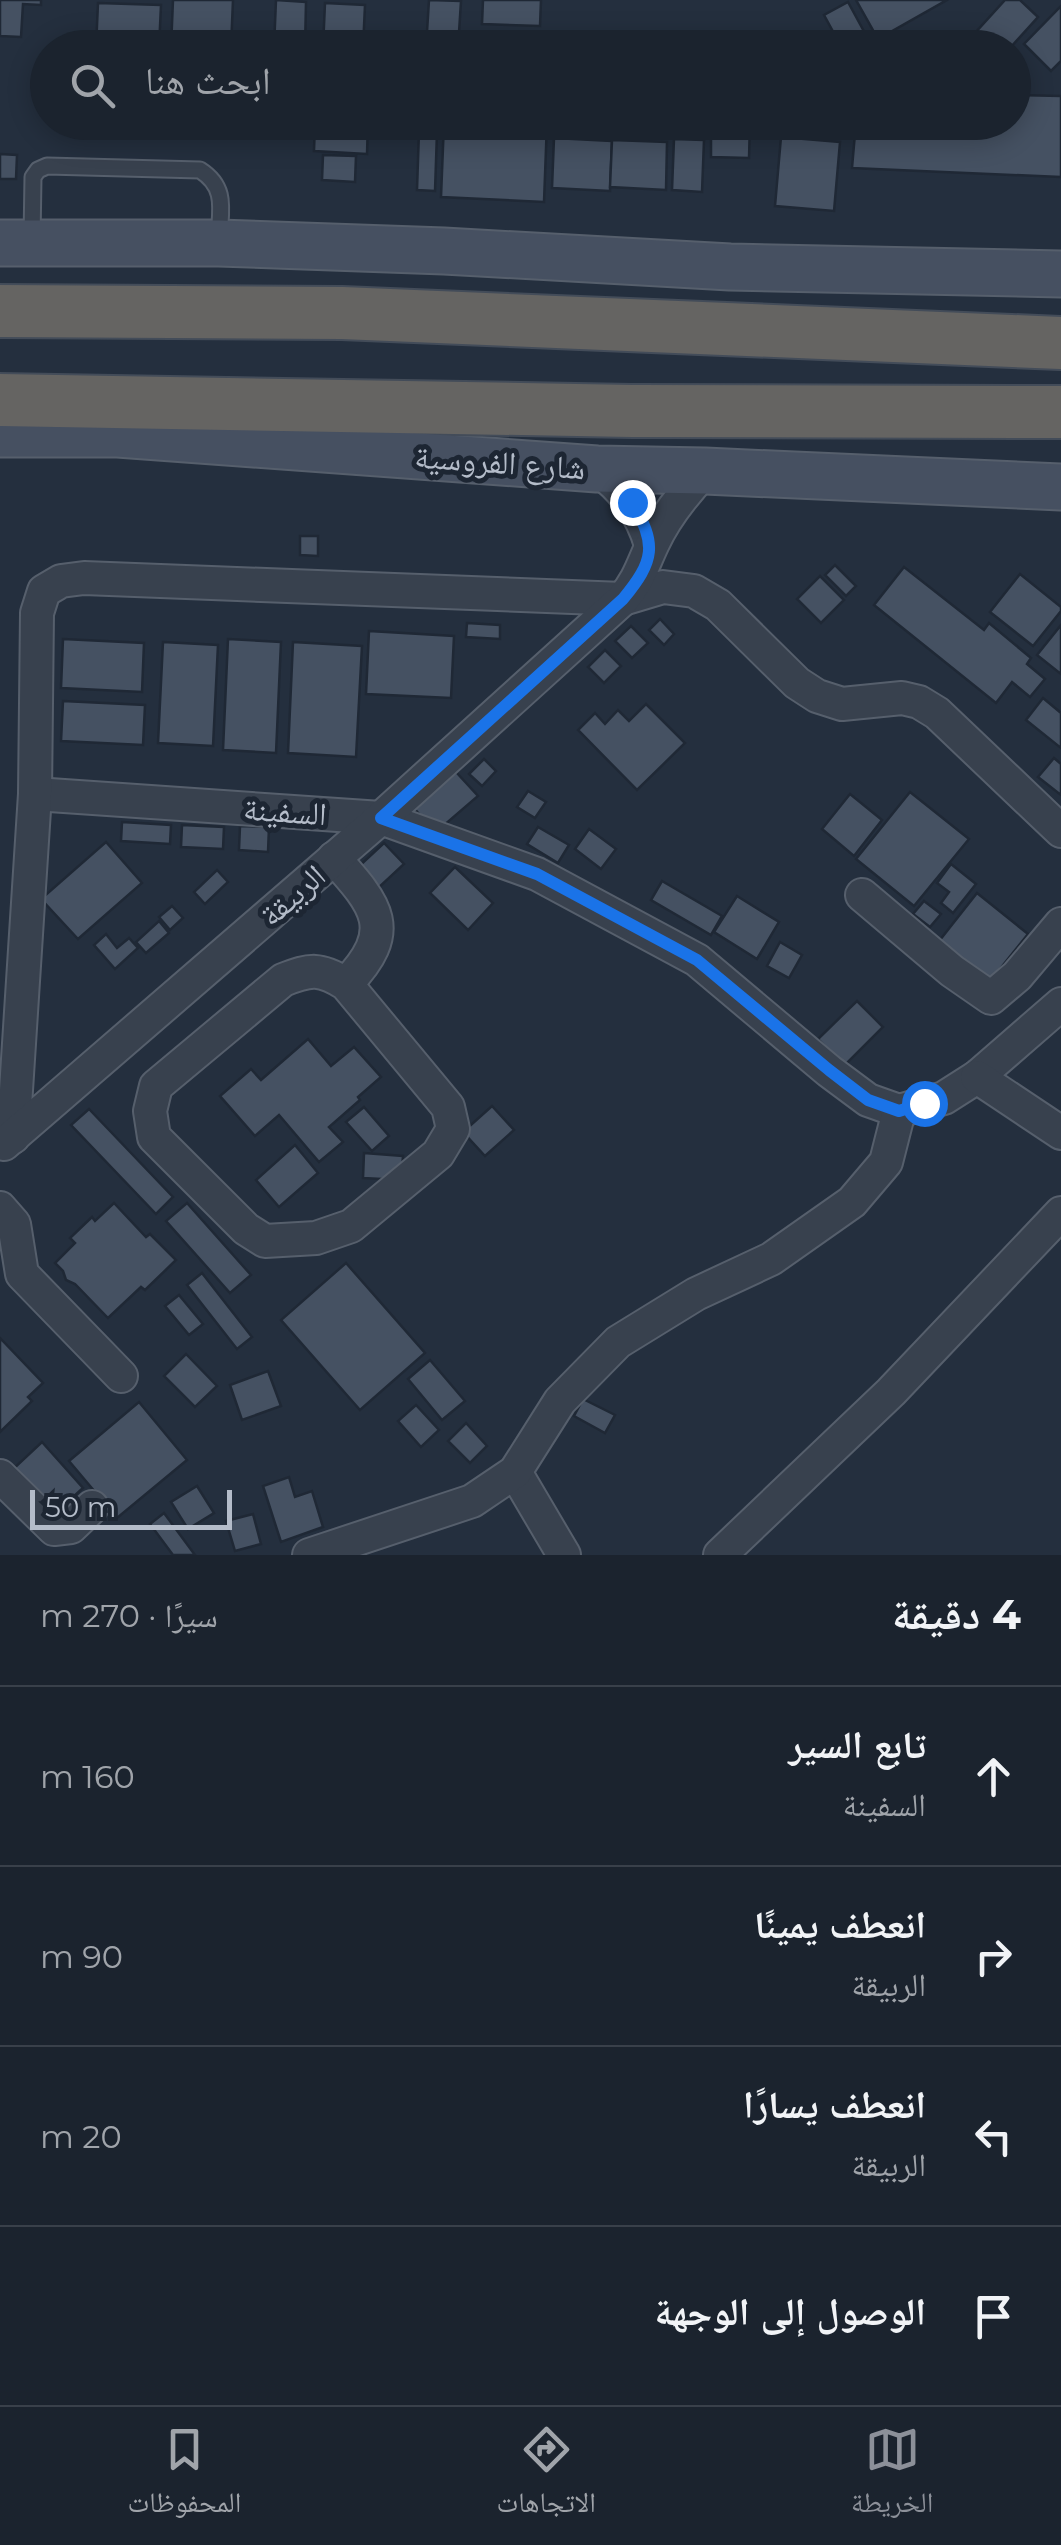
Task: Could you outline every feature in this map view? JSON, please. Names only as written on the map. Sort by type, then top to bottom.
[{"type":"highway","points":[[0,311],[342,312],[1061,343]]},
{"type":"highway","name":"شارع الفروسية","points":[[0,400],[632,412],[1061,412]]},
{"type":"main road","points":[[16,243],[219,242],[730,267],[1061,274]]},
{"type":"main road","name":"شارع الفروسية","points":[[0,434],[118,434],[597,469],[1061,487]]},
{"type":"street","points":[[597,469],[632,502],[652,546]]},
{"type":"street","name":"الربيقة","points":[[7,1142],[381,818],[623,599],[638,581],[675,506],[705,471]]},
{"type":"street","points":[[7,1142],[35,794],[38,612],[44,591],[61,581],[84,578],[623,599],[663,587],[694,591],[718,605],[797,683],[817,696],[842,704],[902,698],[919,702],[937,713],[1061,831]]},
{"type":"street","name":"السفينة","points":[[35,794],[381,818],[537,874],[697,960],[868,1100],[899,1111]]},
{"type":"street","points":[[334,858],[375,910],[377,939],[346,984]]},
{"type":"street","points":[[862,895],[952,971],[991,998],[1016,976],[1061,924]]},
{"type":"street","points":[[308,970],[328,973],[346,984],[448,1107],[453,1130],[438,1154],[351,1226],[316,1238],[266,1241],[246,1229],[154,1137],[150,1112],[156,1086],[283,980],[308,970]]},
{"type":"street","points":[[310,1555],[472,1501],[515,1472],[560,1401],[618,1342],[696,1294],[771,1258],[852,1202],[886,1162],[899,1111],[944,1098],[977,1077],[1061,1004]]},
{"type":"street","points":[[977,1077],[1061,1133]]},
{"type":"street","points":[[0,1208],[14,1224],[22,1274],[122,1376]]},
{"type":"street","points":[[720,1555],[891,1392],[1061,1213]]},
{"type":"street","points":[[515,1472],[564,1555]]},
{"type":"street","points":[[0,1476],[54,1529],[70,1527],[92,1507]]},
{"type":"lane","points":[[16,243],[33,176],[47,166],[200,170],[213,178],[220,191],[219,242]]},
{"type":"building","points":[[0,0],[41,0],[41,5],[23,4],[21,37],[0,36]]},
{"type":"building","points":[[173,0],[233,0],[232,30],[172,30]]},
{"type":"building","points":[[276,0],[306,2],[305,30],[275,30]]},
{"type":"building","points":[[429,0],[461,1],[459,30],[427,30]]},
{"type":"building","points":[[483,0],[541,0],[540,26],[482,24]]},
{"type":"building","points":[[856,0],[947,0],[894,30],[873,30]]},
{"type":"building","points":[[1005,0],[1020,0],[1038,17],[1026,30],[978,30]]},
{"type":"building","points":[[848,2],[863,30],[832,30],[824,15]]},
{"type":"building","points":[[98,3],[161,5],[160,30],[97,30]]},
{"type":"building","points":[[325,3],[365,5],[364,30],[324,30]]},
{"type":"building","points":[[1061,6],[1061,61],[1051,71],[1031,51],[1031,37]]},
{"type":"building","points":[[1031,95],[1061,96],[1061,177],[852,168],[854,140],[1031,140]]},
{"type":"building","points":[[314,140],[367,140],[367,154],[314,151]]},
{"type":"building","points":[[419,140],[437,140],[435,191],[417,190]]},
{"type":"building","points":[[443,140],[546,140],[544,202],[441,197]]},
{"type":"building","points":[[554,140],[612,141],[610,191],[552,188]]},
{"type":"building","points":[[612,140],[667,142],[666,190],[610,187]]},
{"type":"building","points":[[674,140],[704,140],[702,192],[672,190]]},
{"type":"building","points":[[711,140],[750,140],[749,158],[711,157]]},
{"type":"building","points":[[781,140],[840,142],[834,211],[775,206]]},
{"type":"building","points":[[0,154],[17,155],[16,179],[0,179]]},
{"type":"building","points":[[323,155],[356,156],[355,182],[322,180]]},
{"type":"building","points":[[300,536],[318,536],[318,556],[300,555]]},
{"type":"building","points":[[835,565],[856,586],[846,596],[825,575]]},
{"type":"building","points":[[904,567],[984,630],[989,623],[1031,658],[1027,664],[1045,679],[1030,697],[1012,682],[996,703],[874,605]]},
{"type":"building","points":[[1020,574],[1061,607],[1033,646],[990,612]]},
{"type":"building","points":[[820,576],[844,600],[821,623],[797,599]]},
{"type":"building","points":[[660,619],[674,634],[664,645],[649,630]]},
{"type":"building","points":[[467,623],[500,625],[500,639],[466,637]]},
{"type":"building","points":[[1061,625],[1061,674],[1037,655]]},
{"type":"building","points":[[631,626],[648,643],[632,658],[615,641]]},
{"type":"building","points":[[369,631],[454,636],[451,698],[366,694]]},
{"type":"building","points":[[63,639],[144,643],[142,692],[61,688]]},
{"type":"building","points":[[228,639],[281,642],[276,753],[223,750]]},
{"type":"building","points":[[163,642],[218,645],[213,746],[158,743]]},
{"type":"building","points":[[293,642],[362,646],[356,757],[288,753]]},
{"type":"building","points":[[605,650],[621,666],[604,683],[588,667]]},
{"type":"building","points":[[1043,698],[1061,713],[1061,748],[1026,720]]},
{"type":"building","points":[[63,701],[145,705],[143,745],[61,741]]},
{"type":"building","points":[[646,704],[685,743],[637,790],[578,730],[595,713],[605,724],[618,710],[629,721]]},
{"type":"building","points":[[1054,758],[1061,764],[1061,795],[1038,777]]},
{"type":"building","points":[[484,759],[496,771],[482,786],[469,774]]},
{"type":"building","points":[[456,772],[478,796],[435,833],[414,808]]},
{"type":"building","points":[[528,791],[546,802],[535,818],[517,807]]},
{"type":"building","points":[[910,792],[969,839],[914,906],[856,859]]},
{"type":"building","points":[[850,794],[882,820],[854,856],[822,829]]},
{"type":"building","points":[[122,822],[171,825],[170,844],[121,841]]},
{"type":"building","points":[[182,825],[224,827],[223,849],[181,847]]},
{"type":"building","points":[[240,826],[269,827],[268,852],[239,850]]},
{"type":"building","points":[[538,827],[569,845],[558,863],[527,844]]},
{"type":"building","points":[[589,829],[616,849],[601,869],[575,849]]},
{"type":"building","points":[[106,842],[142,883],[78,939],[41,899]]},
{"type":"building","points":[[384,843],[404,864],[375,891],[356,869]]},
{"type":"building","points":[[951,864],[976,884],[953,913],[941,903],[949,892],[937,883]]},
{"type":"building","points":[[455,867],[493,903],[468,930],[430,893]]},
{"type":"building","points":[[217,870],[228,882],[205,904],[194,892]]},
{"type":"building","points":[[662,881],[722,916],[711,935],[651,900]]},
{"type":"building","points":[[977,893],[1028,934],[987,985],[936,945]]},
{"type":"building","points":[[737,896],[779,922],[757,959],[714,932]]},
{"type":"building","points":[[924,901],[941,914],[930,927],[913,914]]},
{"type":"building","points":[[172,906],[183,918],[170,930],[159,917]]},
{"type":"building","points":[[159,921],[169,933],[146,953],[136,942]]},
{"type":"building","points":[[106,934],[117,948],[129,938],[138,948],[115,969],[94,945]]},
{"type":"building","points":[[780,942],[802,955],[789,978],[767,966]]},
{"type":"building","points":[[857,1001],[883,1027],[844,1066],[818,1039]]},
{"type":"building","points":[[308,1039],[331,1066],[354,1047],[381,1077],[329,1127],[343,1142],[319,1162],[279,1115],[255,1136],[220,1096],[251,1069],[261,1080]]},
{"type":"building","points":[[492,1106],[514,1130],[485,1156],[463,1132]]},
{"type":"building","points":[[364,1107],[389,1136],[372,1151],[346,1122]]},
{"type":"building","points":[[89,1109],[173,1197],[156,1214],[71,1125]]},
{"type":"building","points":[[295,1145],[318,1173],[279,1207],[256,1180]]},
{"type":"building","points":[[364,1153],[403,1156],[401,1180],[363,1178]]},
{"type":"building","points":[[114,1203],[146,1237],[150,1234],[176,1260],[108,1318],[75,1284],[66,1280],[55,1263],[75,1243],[70,1238]]},
{"type":"building","points":[[187,1203],[251,1275],[230,1293],[166,1221]]},
{"type":"building","points":[[346,1263],[425,1353],[360,1410],[281,1320]]},
{"type":"building","points":[[202,1273],[252,1337],[237,1349],[187,1285]]},
{"type":"building","points":[[179,1295],[203,1324],[189,1335],[165,1306]]},
{"type":"building","points":[[0,1338],[43,1383],[28,1397],[32,1401],[0,1432]]},
{"type":"building","points":[[186,1354],[217,1386],[195,1407],[164,1376]]},
{"type":"building","points":[[430,1360],[465,1401],[442,1420],[408,1379]]},
{"type":"building","points":[[268,1371],[281,1406],[242,1420],[230,1385]]},
{"type":"building","points":[[583,1399],[615,1415],[605,1433],[574,1416]]},
{"type":"building","points":[[139,1402],[187,1460],[117,1518],[69,1461]]},
{"type":"building","points":[[416,1405],[439,1430],[421,1447],[398,1421]]},
{"type":"building","points":[[466,1423],[487,1446],[470,1463],[448,1441]]},
{"type":"building","points":[[42,1442],[83,1488],[52,1516],[11,1471]]},
{"type":"building","points":[[289,1477],[295,1497],[312,1491],[323,1527],[281,1542],[263,1486]]},
{"type":"building","points":[[197,1486],[214,1513],[188,1529],[171,1502]]},
{"type":"building","points":[[164,1513],[195,1555],[173,1555],[150,1524]]},
{"type":"building","points":[[253,1514],[261,1544],[235,1551],[226,1521]]},
{"type":"route","points":[[632,502],[652,546],[638,581],[623,599],[381,818],[537,874],[697,960],[868,1100],[899,1111],[924,1103]]}]
